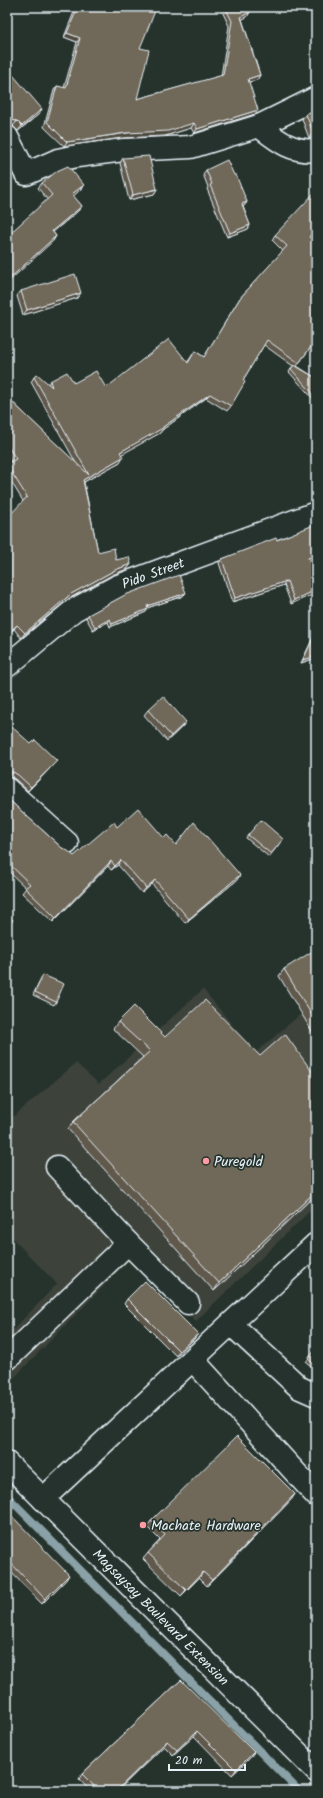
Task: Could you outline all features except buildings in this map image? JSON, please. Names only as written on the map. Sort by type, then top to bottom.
[{"type":"street","points":[[7,138],[26,174],[58,160],[77,156],[124,150],[191,147],[259,126],[316,98]]},
{"type":"street","points":[[259,126],[281,142],[304,152],[316,150]]},
{"type":"street","name":"Pido Street","points":[[7,666],[74,610],[118,586],[316,513]]},
{"type":"street","points":[[7,789],[66,843]]},
{"type":"street","points":[[57,1167],[128,1243],[188,1303]]},
{"type":"street","points":[[7,1359],[128,1243]]},
{"type":"street","points":[[43,1499],[316,1244]]},
{"type":"street","points":[[231,1324],[300,1388],[316,1395]]},
{"type":"street","points":[[193,1360],[316,1495]]},
{"type":"street","name":"Magsaysay Boulevard Extension","points":[[7,1463],[316,1771]]},
{"type":"shaded area","points":[[203,989],[255,1053],[316,1001],[316,1205],[196,1321],[128,1261],[7,1385],[7,1336],[57,1284],[7,1233],[7,1122],[76,1063],[99,1084]]},
{"type":"waterway","points":[[7,1496],[299,1791]]},
{"type":"place","name":"Puregold","points":[[206,1161]]},
{"type":"place","name":"Machate Hardware","points":[[143,1525]]}]
